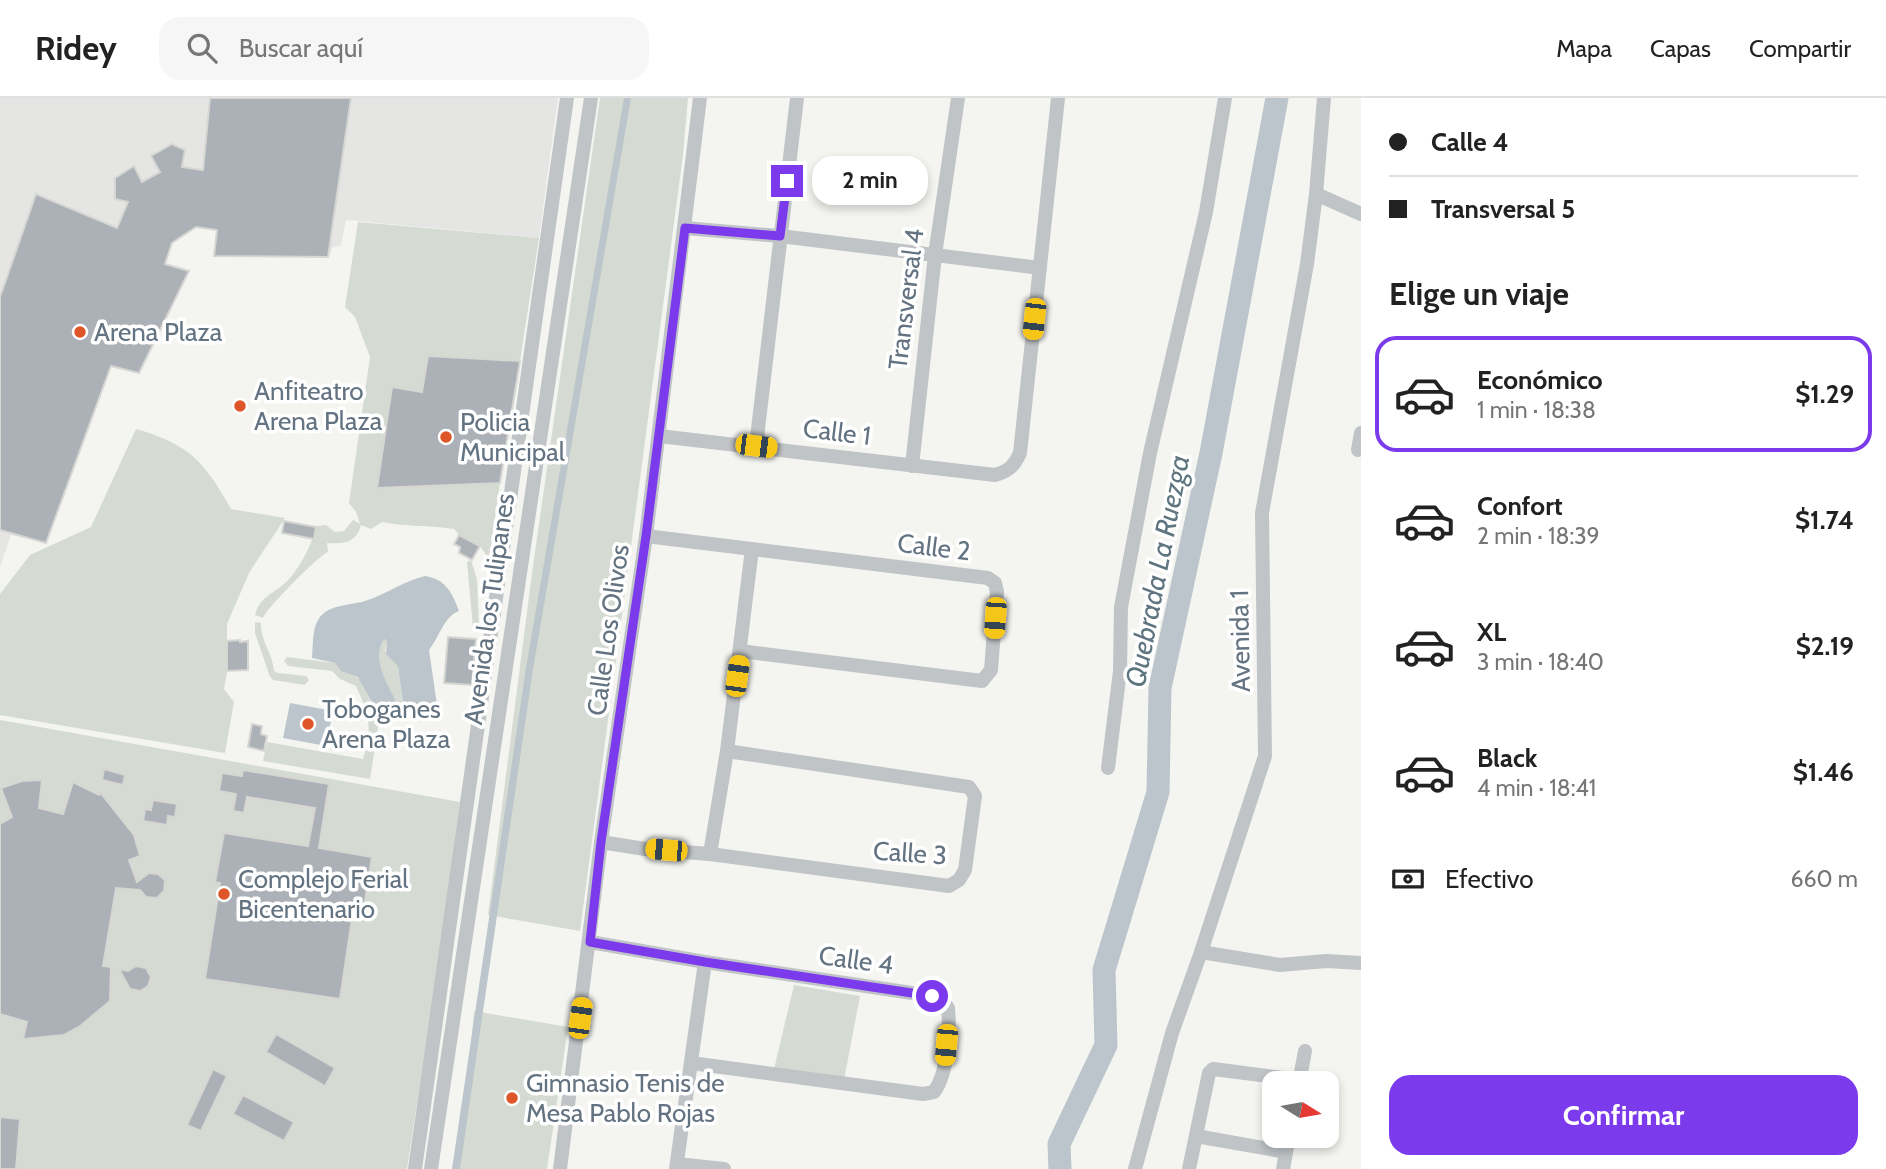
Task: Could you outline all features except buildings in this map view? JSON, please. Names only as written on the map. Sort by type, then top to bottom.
[{"type":"street","name":"Avenida los Tulipanes","points":[[415,1169],[567,98]]},
{"type":"street","name":"Avenida los Tulipanes","points":[[431,1169],[590,98]]},
{"type":"street","name":"Calle Los Olivos","points":[[560,1169],[601,842],[646,536],[701,98]]},
{"type":"street","points":[[756,446],[797,98]]},
{"type":"street","name":"Transversal 4","points":[[912,466],[935,255],[958,98]]},
{"type":"street","points":[[685,228],[780,236],[1040,268],[1058,98]]},
{"type":"street","points":[[1108,768],[1120,671],[1121,607],[1150,453],[1206,212],[1225,98]]},
{"type":"street","name":"Avenida 1","points":[[1135,1169],[1172,1034],[1265,756],[1262,513],[1307,264],[1317,194],[1324,98]]},
{"type":"street","points":[[1317,194],[1361,214]]},
{"type":"street","name":"Calle 1","points":[[659,436],[995,475],[1008,471],[1020,453],[1040,268]]},
{"type":"street","points":[[1359,450],[1361,433]]},
{"type":"street","points":[[516,453],[536,457]]},
{"type":"street","name":"Calle 2","points":[[646,536],[988,578],[995,583],[997,592],[991,670],[982,681],[740,651]]},
{"type":"street","points":[[710,854],[727,751],[752,549]]},
{"type":"street","name":"Calle 3","points":[[601,842],[949,887],[959,880],[965,870],[975,796],[969,787],[727,751]]},
{"type":"street","name":"Calle 4","points":[[590,942],[932,996],[942,1000],[948,1007],[944,1072],[934,1092],[923,1094],[691,1063]]},
{"type":"street","points":[[1201,952],[1280,965],[1326,961],[1361,963]]},
{"type":"street","points":[[705,962],[677,1166],[724,1169]]},
{"type":"street","points":[[1301,1071],[1305,1051]]},
{"type":"street","points":[[1189,1169],[1209,1073],[1213,1069],[1262,1076]]},
{"type":"street","points":[[1196,1136],[1286,1152]]},
{"type":"street","points":[[1283,1169],[1287,1148]]},
{"type":"shaded area","points":[[0,98],[558,98],[539,238],[346,220],[341,246],[333,247],[328,257],[214,256],[217,230],[196,227],[172,243],[165,264],[189,271],[139,373],[111,366],[46,543],[11,535],[0,567]]},
{"type":"shaded area","points":[[600,98],[688,98],[683,155],[580,931],[488,915],[532,573]]},
{"type":"shaded area","points":[[624,98],[631,98],[533,669],[460,1169],[452,1169],[526,668]]},
{"type":"shaded area","points":[[358,222],[539,238],[520,361],[423,392],[392,388],[378,488],[500,483],[489,559],[480,546],[459,535],[454,529],[382,522],[371,529],[361,525],[353,539],[327,543],[328,552],[293,583],[263,618],[255,615],[257,609],[266,597],[294,573],[316,526],[326,525],[335,532],[344,531],[353,520],[360,524],[349,503],[370,357],[355,317],[345,307]]},
{"type":"shaded area","points":[[136,429],[170,441],[194,457],[213,479],[231,509],[285,518],[249,573],[227,624],[227,673],[224,689],[234,702],[225,753],[0,715],[0,594],[30,555],[91,527]]},
{"type":"shaded area","points":[[471,560],[477,579],[477,630],[473,628],[467,562]]},
{"type":"shaded area","points":[[425,576],[438,580],[447,588],[459,611],[449,618],[429,650],[437,705],[404,710],[398,666],[386,654],[387,641],[384,639],[379,656],[381,666],[401,711],[390,716],[386,705],[376,710],[358,677],[341,671],[335,663],[312,658],[315,629],[318,620],[328,611],[368,600]]},
{"type":"shaded area","points":[[255,622],[261,623],[262,635],[274,671],[306,676],[309,680],[305,685],[273,680],[270,677],[255,633]]},
{"type":"shaded area","points":[[384,639],[387,641],[385,651],[398,666],[404,710],[401,711],[383,675],[379,656]]},
{"type":"shaded area","points":[[287,657],[335,663],[346,673],[353,674],[362,681],[379,722],[370,779],[263,761],[267,742],[363,759],[366,748],[368,721],[356,686],[340,679],[332,671],[288,666],[284,661]]},
{"type":"shaded area","name":"Toboganes Arena Plaza","points":[[290,703],[333,711],[326,746],[283,738]]},
{"type":"shaded area","name":"Complejo Ferial Bicentenario","points":[[0,720],[460,802],[407,1169],[0,1169]]},
{"type":"shaded area","points":[[794,985],[860,996],[844,1080],[774,1069]]},
{"type":"shaded area","name":"Gimnasio Tenis de Mesa Pablo Rojas","points":[[474,1011],[568,1027],[547,1169],[460,1169]]},
{"type":"waterway","name":"Quebrada La Ruezga","points":[[1060,1169],[1059,1144],[1106,1045],[1104,970],[1158,792],[1160,688],[1211,453],[1277,98]]},
{"type":"place","name":"Arena Plaza","points":[[80,332]]},
{"type":"place","name":"Anfiteatro Arena Plaza","points":[[240,406]]},
{"type":"place","name":"Policia Municipal","points":[[446,437]]},
{"type":"place","name":"Toboganes Arena Plaza","points":[[308,724]]},
{"type":"place","name":"Complejo Ferial Bicentenario","points":[[224,894]]},
{"type":"place","name":"Gimnasio Tenis de Mesa Pablo Rojas","points":[[512,1098]]},
{"type":"route","points":[[787,181],[780,236],[685,228],[646,536],[601,842],[590,942],[932,996]]}]
